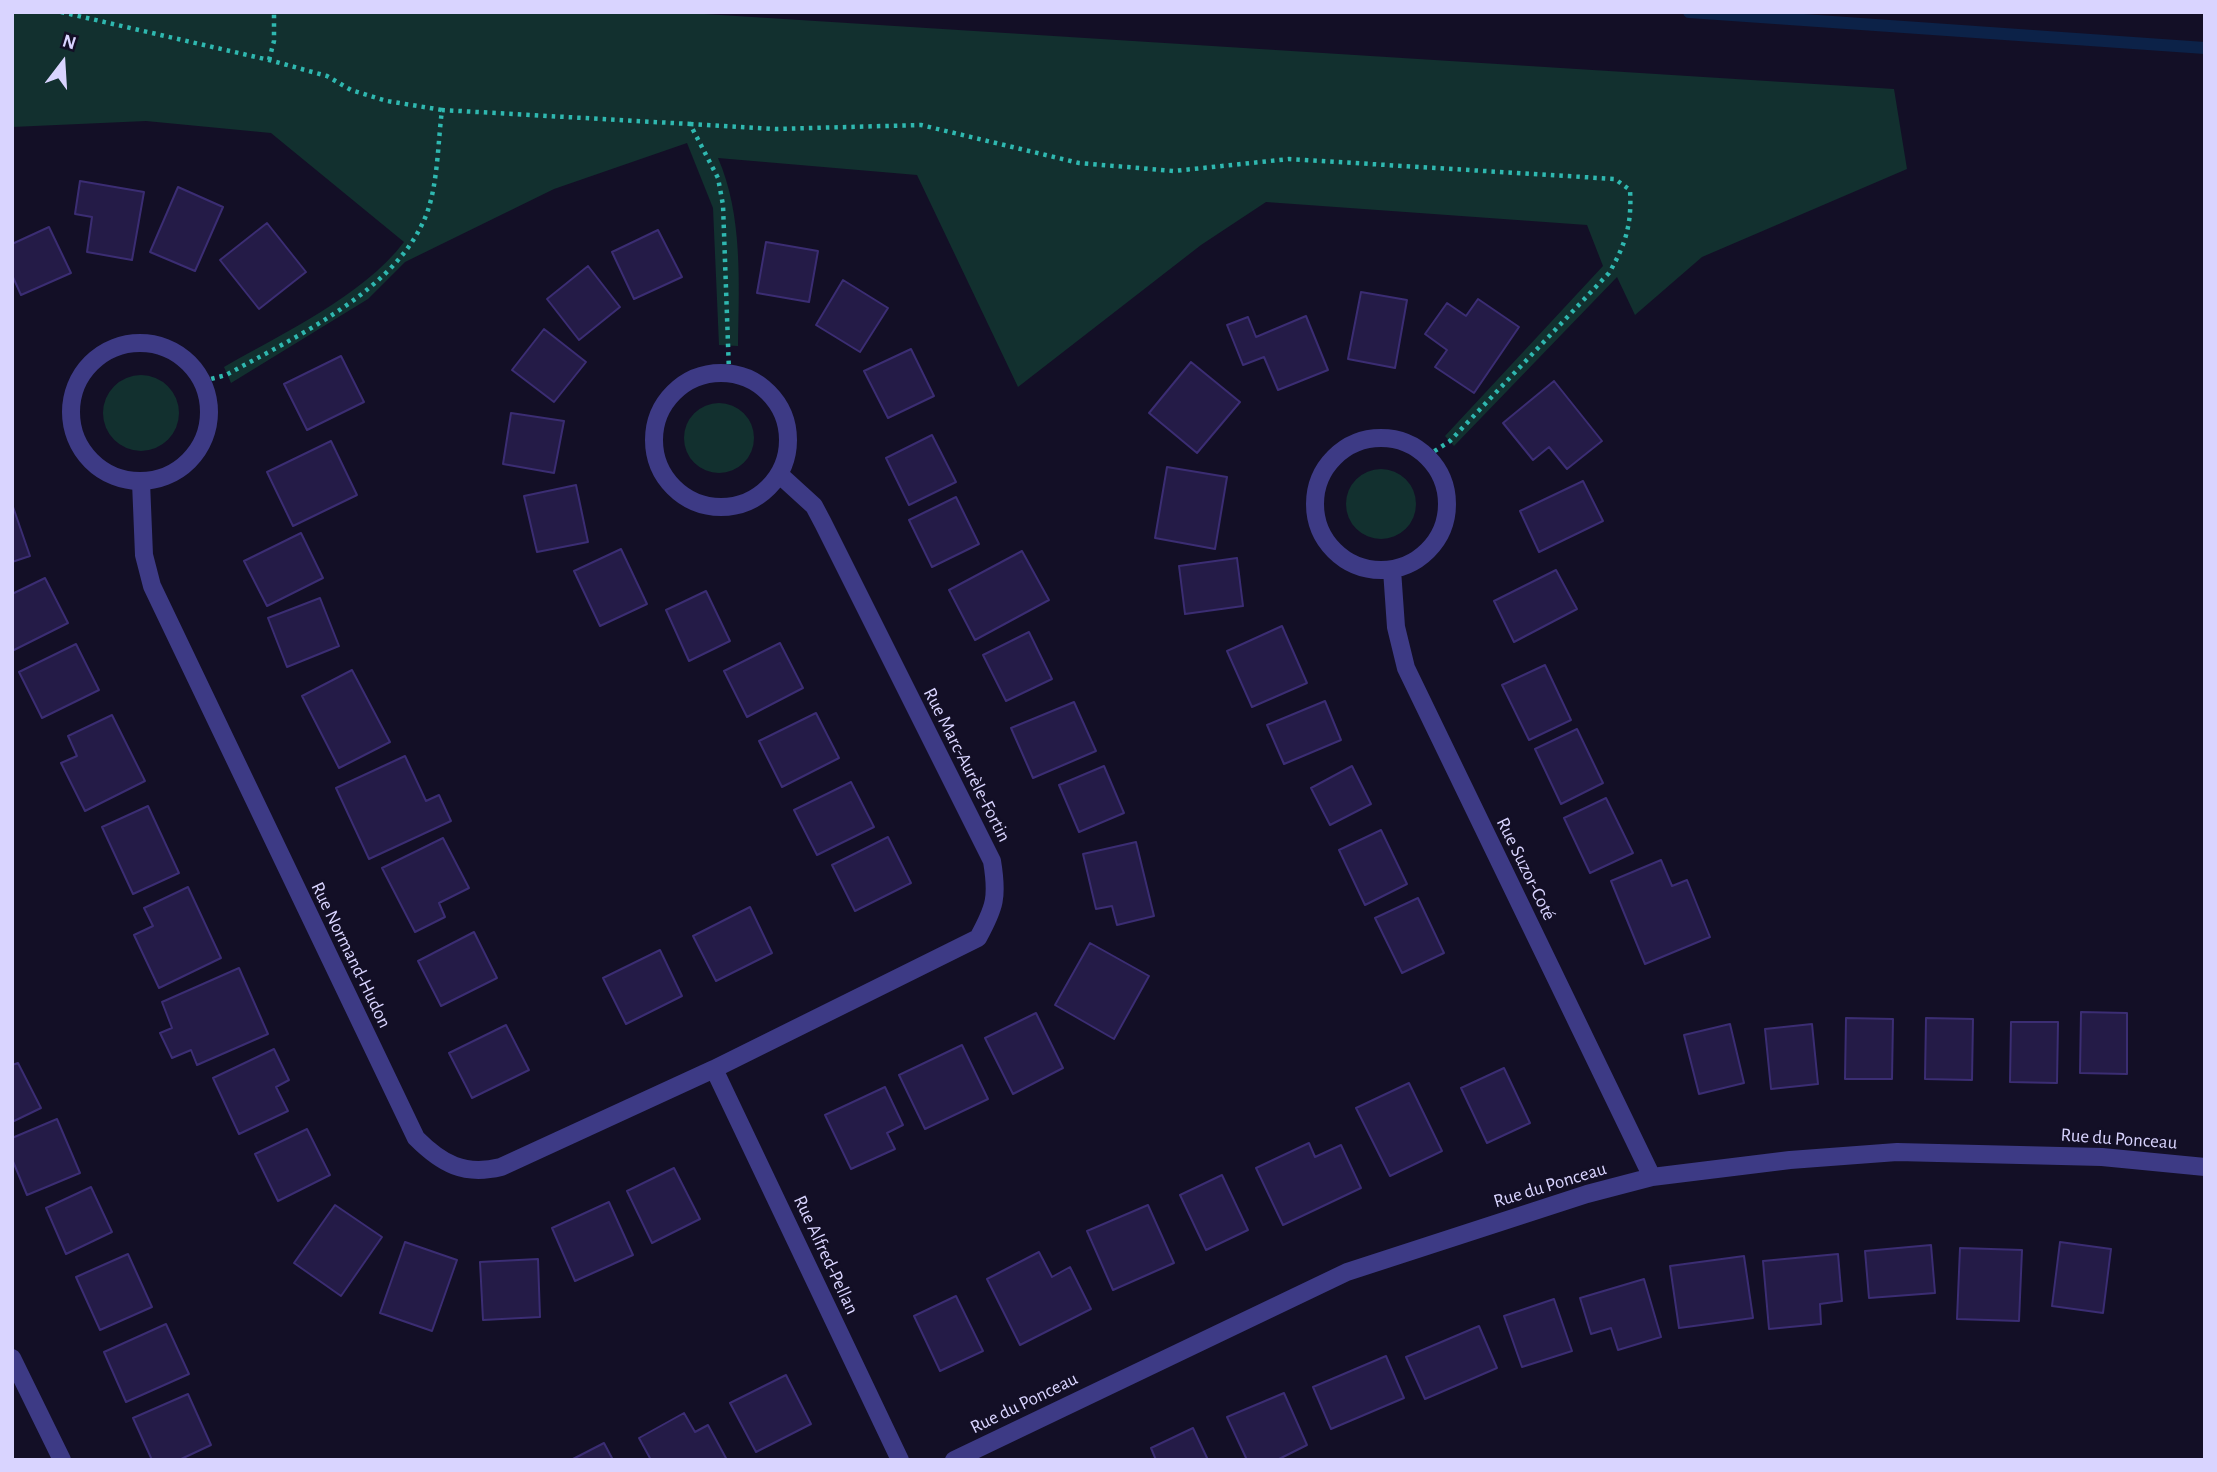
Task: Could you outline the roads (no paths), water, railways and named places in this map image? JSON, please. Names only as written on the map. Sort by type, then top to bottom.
[{"type":"street","points":[[147,342],[170,348],[190,362],[203,381],[210,404],[209,427],[200,449],[185,466],[164,478],[141,482],[118,478],[98,468],[83,452],[73,431],[71,408],[75,386],[86,367],[104,352],[124,344],[147,342]]},
{"type":"street","points":[[729,372],[752,379],[769,391],[782,410],[789,431],[788,453],[780,475],[765,492],[746,503],[724,508],[703,505],[683,496],[667,480],[657,461],[653,438],[657,417],[668,397],[695,378],[729,372]]},
{"type":"street","points":[[1377,437],[1399,439],[1427,456],[1436,465],[1446,485],[1448,507],[1443,529],[1431,548],[1413,562],[1392,570],[1370,569],[1350,563],[1333,550],[1321,532],[1314,511],[1316,489],[1323,470],[1337,453],[1355,442],[1377,437]]},
{"type":"street","name":"Rue Marc-Aurèle-Fortin","points":[[714,1069],[978,938],[990,915],[997,890],[992,861],[823,523],[814,506],[780,475]]},
{"type":"street","name":"Rue Normand-Hudon","points":[[141,482],[144,555],[152,586],[416,1138],[445,1162],[480,1172],[501,1167],[714,1069]]},
{"type":"street","name":"Rue Suzor-Coté","points":[[1392,570],[1396,627],[1406,667],[1652,1177]]},
{"type":"street","name":"Rue Alfred-Pellan","points":[[714,1069],[900,1460]]},
{"type":"street","name":"Rue du Ponceau","points":[[954,1460],[1346,1272],[1403,1251],[1652,1177],[1790,1160],[1897,1152],[2102,1157],[2205,1167]]},
{"type":"street","points":[[12,1358],[62,1460]]},
{"type":"waterway","points":[[1689,12],[2205,48]]}]
